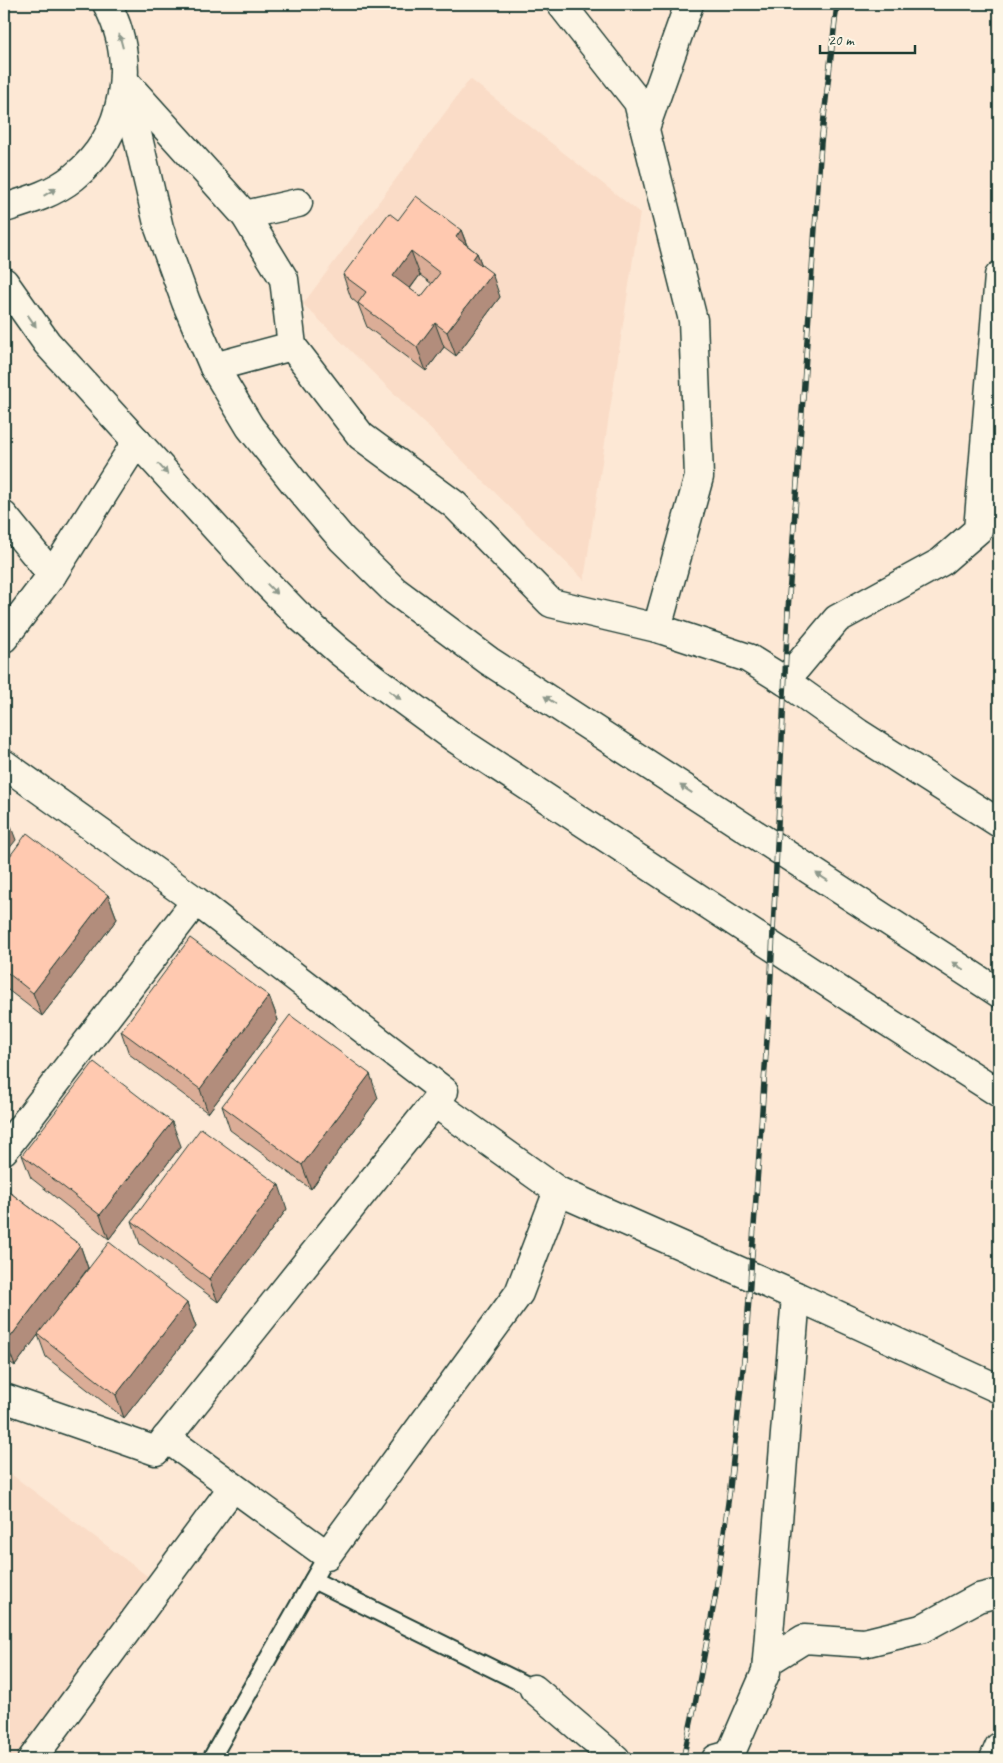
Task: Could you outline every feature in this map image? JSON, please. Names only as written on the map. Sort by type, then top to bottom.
[{"type":"street","points":[[107,4],[115,19],[123,50],[125,82],[160,228],[186,302],[214,367],[250,427],[342,539],[396,591],[489,661],[999,993]]},
{"type":"street","points":[[560,4],[638,102],[693,320],[699,477],[657,628]]},
{"type":"street","points":[[645,128],[689,4]]},
{"type":"street","points":[[4,207],[43,196],[74,177],[99,150],[117,118],[125,82]]},
{"type":"street","points":[[125,82],[245,215],[284,279],[292,346],[361,436],[455,505],[551,603],[657,628],[748,658],[858,733],[989,816],[999,834]]},
{"type":"street","points":[[245,215],[298,203]]},
{"type":"street","points":[[785,682],[837,619],[941,562],[978,530],[999,276]]},
{"type":"street","points":[[4,282],[48,343],[255,571],[298,615],[339,652],[456,739],[999,1093]]},
{"type":"street","points":[[214,367],[292,346]]},
{"type":"street","points":[[4,638],[52,575],[138,441]]},
{"type":"street","points":[[4,516],[52,575]]},
{"type":"street","points":[[4,764],[196,901],[444,1091],[156,1451],[4,1398]]},
{"type":"street","points":[[4,1150],[196,901]]},
{"type":"street","points":[[434,1103],[558,1191],[796,1296],[999,1389]]},
{"type":"street","points":[[166,1438],[327,1555],[519,1293],[558,1191]]},
{"type":"street","points":[[716,1759],[730,1755],[766,1672],[796,1296]]},
{"type":"street","points":[[32,1759],[233,1486]]},
{"type":"street","points":[[767,1662],[804,1639],[864,1642],[921,1629],[978,1598],[999,1593]]},
{"type":"street","points":[[534,1689],[616,1759]]},
{"type":"street","points":[[994,1759],[999,1747]]},
{"type":"lane","points":[[211,1759],[327,1555]]},
{"type":"lane","points":[[314,1580],[534,1689]]},
{"type":"shaded area","points":[[470,79],[640,213],[584,580],[303,304]]},
{"type":"shaded area","points":[[4,1469],[150,1578],[15,1759],[4,1759]]},
{"type":"building","points":[[416,196],[461,230],[456,237],[477,253],[473,259],[492,273],[447,332],[435,323],[417,347],[358,303],[366,292],[343,275],[389,213],[398,220]],"holes":[[[411,251],[440,273],[421,297],[393,276]]]},
{"type":"building","points":[[27,833],[108,895],[33,993],[4,970],[4,864]]},
{"type":"building","points":[[190,938],[269,996],[200,1089],[121,1031]]},
{"type":"building","points":[[290,1015],[370,1074],[302,1165],[222,1106]]},
{"type":"building","points":[[94,1062],[172,1122],[100,1215],[22,1155]]},
{"type":"building","points":[[201,1128],[279,1185],[209,1279],[132,1221]]},
{"type":"building","points":[[4,1188],[80,1245],[6,1343],[4,1341]]},
{"type":"building","points":[[109,1242],[187,1303],[116,1395],[38,1334]]},
{"type":"railway","points":[[683,1759],[715,1598],[730,1488],[746,1341],[770,996],[788,610],[821,143],[837,4]]}]
